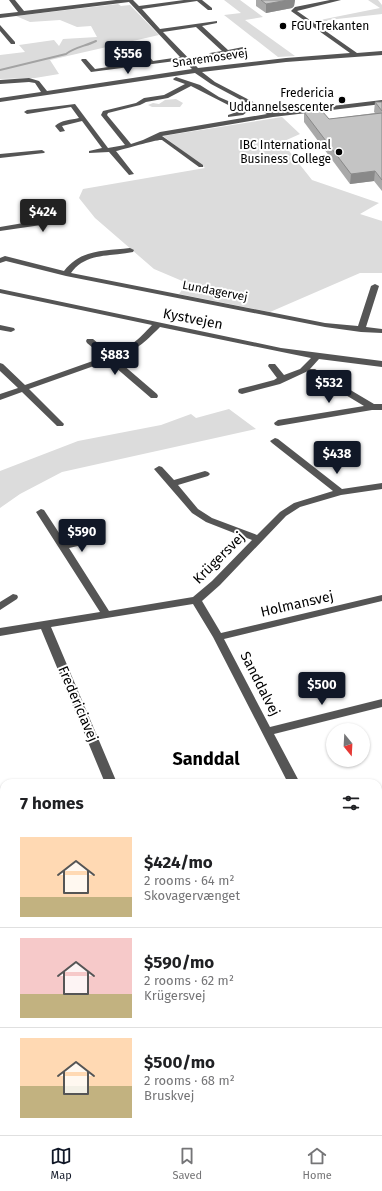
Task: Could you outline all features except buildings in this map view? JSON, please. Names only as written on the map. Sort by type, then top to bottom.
[{"type":"street","points":[[12,0],[22,14]]},
{"type":"street","points":[[84,0],[89,5]]},
{"type":"street","points":[[0,16],[130,0],[184,58],[212,84],[273,115]]},
{"type":"street","points":[[137,8],[196,0]]},
{"type":"street","points":[[199,0],[210,9]]},
{"type":"street","points":[[338,0],[295,9],[294,11],[354,53]]},
{"type":"street","points":[[158,31],[215,22]]},
{"type":"street","points":[[198,25],[226,51]]},
{"type":"street","points":[[0,27],[13,43]]},
{"type":"street","points":[[140,48],[152,63]]},
{"type":"street","points":[[212,54],[243,49]]},
{"type":"street","name":"Snaremosevej","points":[[0,100],[295,58],[382,52]]},
{"type":"street","points":[[84,60],[93,71],[184,58]]},
{"type":"street","points":[[158,136],[157,130],[159,128],[241,114],[244,112],[205,89],[176,79]]},
{"type":"street","points":[[0,82],[29,80],[37,82],[45,93]]},
{"type":"street","points":[[129,145],[104,114],[105,112],[138,104],[144,100],[166,97],[190,84]]},
{"type":"street","points":[[224,101],[237,97]]},
{"type":"street","points":[[91,152],[142,143],[158,136],[273,115],[382,102]]},
{"type":"street","points":[[27,112],[73,105],[108,149],[131,174]]},
{"type":"street","points":[[62,131],[58,126],[63,123],[83,119]]},
{"type":"street","points":[[158,136],[201,166]]},
{"type":"street","points":[[0,156],[42,152]]},
{"type":"street","points":[[0,229],[45,222],[37,206]]},
{"type":"street","points":[[66,274],[76,262],[83,259],[130,250]]},
{"type":"street","name":"Lundagervej","points":[[0,261],[5,258],[66,274],[325,325],[361,330],[382,331]]},
{"type":"street","points":[[361,330],[375,286]]},
{"type":"street","name":"Kystvejen","points":[[0,292],[156,325],[316,356],[382,364]]},
{"type":"street","points":[[0,397],[109,358],[136,346],[156,325]]},
{"type":"street","points":[[0,327],[11,330]]},
{"type":"street","points":[[90,341],[154,396]]},
{"type":"street","points":[[242,391],[278,382],[282,378],[293,375],[311,365],[316,356]]},
{"type":"street","points":[[0,366],[60,424]]},
{"type":"street","points":[[272,366],[282,378]]},
{"type":"street","points":[[312,371],[372,407]]},
{"type":"street","points":[[278,423],[372,407],[382,407]]},
{"type":"street","points":[[275,441],[340,492]]},
{"type":"street","points":[[159,469],[196,511],[209,520],[258,539]]},
{"type":"street","points":[[172,484],[205,474]]},
{"type":"street","name":"Krügersvej","points":[[0,632],[196,600],[216,583],[283,514],[297,506],[340,492],[382,486]]},
{"type":"street","points":[[40,512],[106,614]]},
{"type":"street","points":[[62,546],[97,538]]},
{"type":"street","points":[[0,607],[13,597]]},
{"type":"street","name":"Holmansvej","points":[[218,637],[382,598]]},
{"type":"street","name":"Sanddalvej","points":[[196,600],[218,637],[292,779]]},
{"type":"street","name":"Fredericiavej","points":[[45,625],[109,779]]},
{"type":"street","points":[[267,732],[382,703]]},
{"type":"shaded area","points":[[224,0],[240,0],[263,17],[245,20],[295,56],[278,57],[224,15],[241,13]]},
{"type":"shaded area","points":[[368,0],[378,0],[382,5],[382,14],[328,20],[324,24],[325,28],[336,31],[329,32],[311,20],[315,21],[380,8]]},
{"type":"shaded area","points":[[118,4],[121,6],[130,5],[159,35],[50,60],[59,74],[35,78],[0,79],[0,55],[25,52],[19,45],[54,40],[59,46],[63,39],[97,37],[91,26],[77,27],[60,20],[30,22],[16,16]]},
{"type":"shaded area","points":[[176,99],[183,103],[180,107],[152,107],[148,105],[153,103],[159,104],[165,100]]},
{"type":"shaded area","points":[[282,117],[300,134],[282,142],[312,180],[379,203],[360,214],[382,221],[382,273],[360,273],[270,312],[179,294],[187,283],[154,269],[95,218],[79,198],[83,189],[205,168],[163,136]]},
{"type":"shaded area","points":[[229,409],[256,429],[62,472],[20,494],[0,508],[0,471],[78,441],[161,425],[191,414],[196,418]]},
{"type":"waterway","points":[[0,70],[66,54],[96,41]]},
{"type":"place","name":"FGU Trekanten","points":[[283,26]]},
{"type":"place","name":"Fredericia Uddannelsescenter","points":[[342,100]]},
{"type":"place","name":"IBC International Business College","points":[[339,152]]},
{"type":"district","name":"Sanddal","points":[[206,759]]}]
